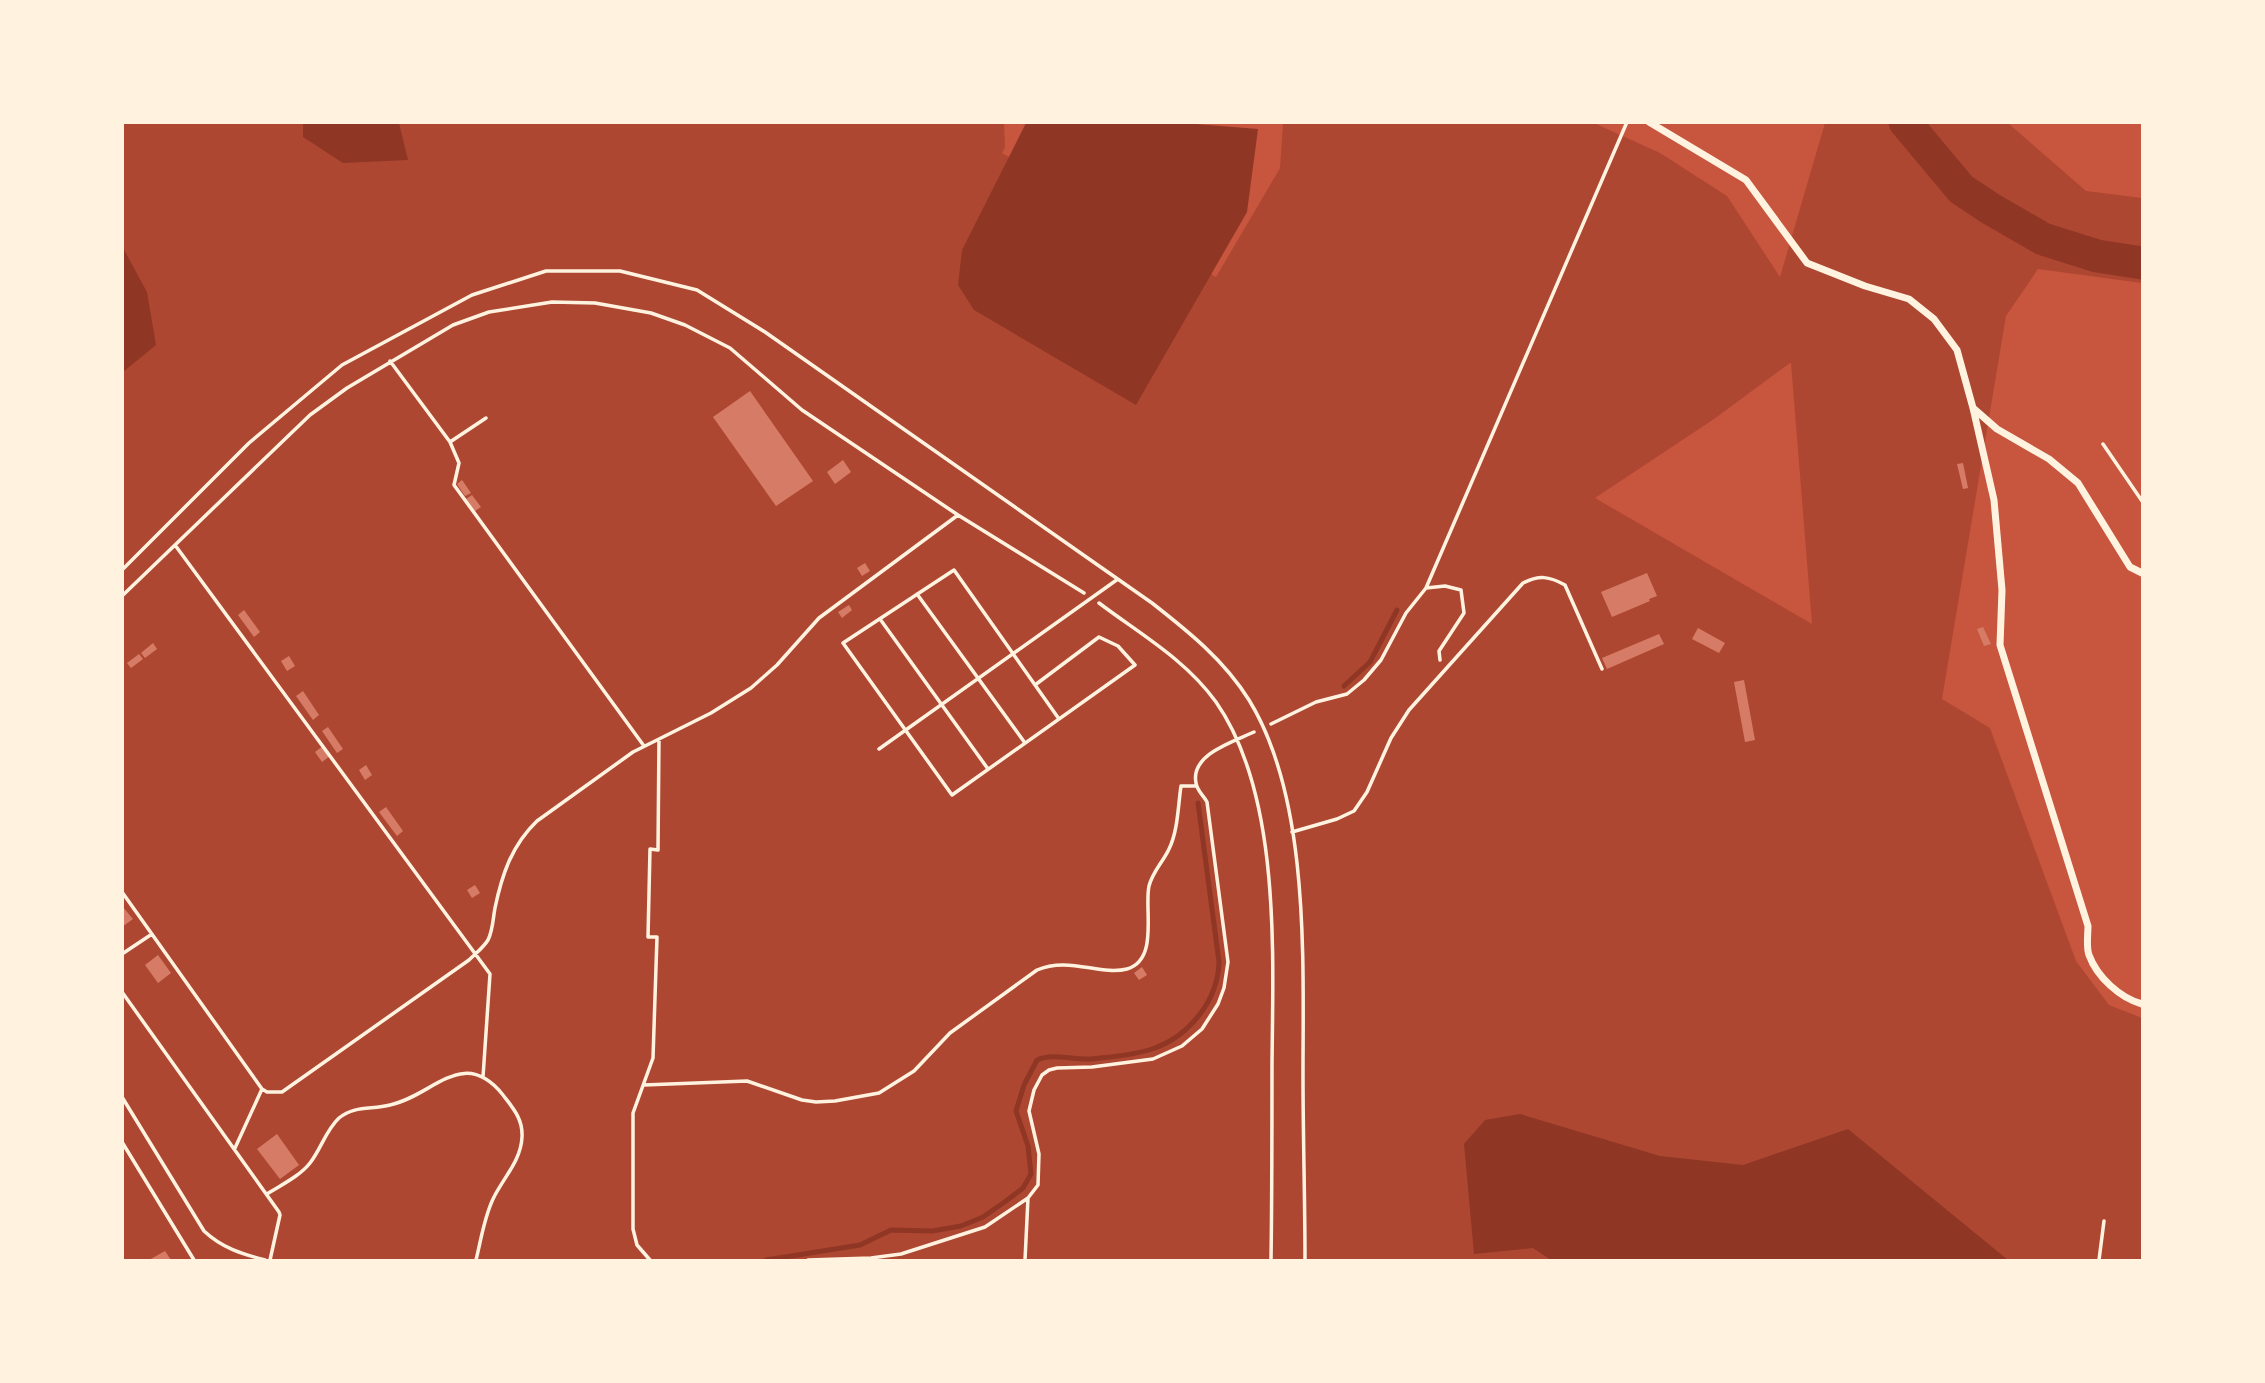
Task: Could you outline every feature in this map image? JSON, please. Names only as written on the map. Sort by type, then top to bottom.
[{"type":"street","points":[[1650,122],[1746,180],[1807,263],[1865,286],[1909,299],[1934,318],[1957,350],[1994,500],[2002,590],[2000,645],[2088,926],[2088,954],[2105,981],[2132,1001],[2143,1004]]},
{"type":"street","points":[[1973,408],[1997,429],[2049,459],[2078,483],[2130,568],[2143,573]]},
{"type":"lane","points":[[122,570],[249,443],[342,365],[472,295],[546,271],[620,271],[697,290],[765,332],[1118,579],[1186,629],[1234,678],[1259,718],[1275,759],[1284,788],[1292,832],[1301,918],[1303,974],[1305,1261]]},
{"type":"lane","points":[[1035,685],[1099,637],[1118,646],[1135,665],[953,795],[843,643],[954,570],[1013,654],[1059,719]]},
{"type":"lane","points":[[1292,832],[1337,819],[1354,811],[1367,792],[1391,738],[1409,710],[1522,583],[1544,576],[1564,585],[1602,669]]},
{"type":"lane","points":[[879,750],[1118,579]]},
{"type":"lane","points":[[917,594],[1025,743]]},
{"type":"lane","points":[[880,619],[988,769]]},
{"type":"lane","points":[[122,1142],[194,1261]]},
{"type":"lane","points":[[2099,1261],[2104,1221]]},
{"type":"path","points":[[1271,724],[1316,702],[1347,694],[1369,675],[1385,653],[1406,613],[1426,588],[1627,122]]},
{"type":"path","points":[[122,596],[310,415],[347,388],[453,325],[516,306],[552,302],[595,303],[651,313],[685,325],[730,348],[802,410],[958,515],[1092,597],[1168,652],[1208,691],[1233,731],[1251,781],[1265,852],[1272,937],[1271,1261]]},
{"type":"path","points":[[390,361],[450,442],[459,463],[454,485],[644,746]]},
{"type":"path","points":[[450,442],[486,418]]},
{"type":"path","points":[[2104,444],[2143,501]]},
{"type":"path","points":[[122,892],[262,1089],[267,1092],[282,1092],[475,954],[489,938],[508,861],[524,833],[549,811],[644,746],[711,713],[751,688],[777,665],[819,618],[958,515]]},
{"type":"path","points":[[174,545],[490,974],[483,1077]]},
{"type":"path","points":[[1426,588],[1445,586],[1461,590],[1464,613],[1439,651],[1441,672]]},
{"type":"path","points":[[808,1261],[871,1258],[905,1253],[985,1227],[1028,1198],[1038,1185],[1040,1165],[1029,1108],[1036,1083],[1042,1075],[1052,1069],[1131,1063],[1164,1055],[1188,1042],[1202,1029],[1218,1004],[1226,978],[1227,952],[1207,803],[1196,786],[1195,775],[1202,762],[1213,752],[1260,729]]},
{"type":"path","points":[[650,1261],[637,1245],[633,1229],[633,1113],[653,1058],[657,937],[648,937],[650,849],[658,850],[659,739]]},
{"type":"path","points":[[644,1085],[747,1081],[802,1100],[816,1102],[869,1096],[889,1088],[914,1071],[950,1033],[1037,970],[1055,965],[1080,965],[1114,970],[1132,967],[1146,949],[1149,888],[1156,869],[1169,849],[1181,786],[1196,786]]},
{"type":"path","points":[[122,954],[152,934]]},
{"type":"path","points":[[122,992],[280,1215],[268,1261],[233,1251],[204,1231],[122,1097]]},
{"type":"path","points":[[267,1194],[309,1164],[328,1131],[339,1118],[349,1112],[364,1107],[391,1105],[455,1074],[483,1077],[497,1088],[515,1110],[522,1125],[522,1139],[518,1157],[491,1205],[476,1261]]},
{"type":"path","points":[[234,1148],[262,1089]]},
{"type":"path","points":[[1025,1261],[1028,1198]]},
{"type":"shaded area","points":[[122,123],[1004,123],[1005,147],[1002,153],[1216,277],[1280,168],[1283,123],[1594,123],[1660,153],[1727,196],[1780,277],[1825,123],[2008,123],[2086,191],[2142,198],[2142,283],[2038,269],[2006,316],[1942,699],[1990,728],[2076,961],[2109,1005],[2142,1018],[2142,1260],[123,1260]],"holes":[[[1791,363],[1812,624],[1595,498],[1714,419]]]},
{"type":"shaded area","points":[[303,123],[399,123],[408,160],[343,163],[303,137]]},
{"type":"shaded area","points":[[1026,123],[1183,123],[1258,129],[1247,212],[1136,405],[974,310],[958,285],[962,250]]},
{"type":"shaded area","points":[[123,248],[147,292],[156,345],[123,372]]},
{"type":"shaded area","points":[[1520,1114],[1660,1156],[1743,1165],[1848,1129],[2008,1260],[1551,1260],[1533,1248],[1474,1254],[1464,1144],[1485,1120]]},
{"type":"building","points":[[750,391],[813,481],[776,506],[713,417]]},
{"type":"building","points":[[843,460],[851,472],[835,484],[827,472]]},
{"type":"building","points":[[1963,463],[1968,488],[1963,489],[1957,464]]},
{"type":"building","points":[[462,480],[471,493],[465,496],[457,484]]},
{"type":"building","points":[[472,495],[481,507],[475,511],[466,499]]},
{"type":"building","points":[[865,563],[870,571],[862,576],[857,568]]},
{"type":"building","points":[[1647,573],[1657,596],[1612,617],[1601,592]]},
{"type":"building","points":[[849,605],[852,610],[842,618],[838,612]]},
{"type":"building","points":[[244,610],[260,632],[254,637],[238,615]]},
{"type":"building","points":[[1983,627],[1991,644],[1984,646],[1977,629]]},
{"type":"building","points":[[1698,628],[1725,643],[1719,653],[1692,639]]},
{"type":"building","points":[[1659,634],[1664,644],[1607,669],[1602,658]]},
{"type":"building","points":[[153,643],[157,649],[145,658],[141,653]]},
{"type":"building","points":[[139,654],[143,659],[131,668],[127,663]]},
{"type":"building","points":[[289,656],[295,666],[287,671],[281,661]]},
{"type":"building","points":[[1744,680],[1755,740],[1745,742],[1734,682]]},
{"type":"building","points":[[303,691],[319,715],[313,720],[296,696]]},
{"type":"building","points":[[328,727],[343,749],[337,753],[322,731]]},
{"type":"building","points":[[323,746],[330,756],[322,762],[315,752]]},
{"type":"building","points":[[366,765],[372,775],[365,780],[359,770]]},
{"type":"building","points":[[386,807],[403,831],[397,836],[379,812]]},
{"type":"building","points":[[475,885],[480,893],[472,898],[467,890]]},
{"type":"building","points":[[122,906],[133,919],[122,927]]},
{"type":"building","points":[[158,955],[171,973],[158,983],[145,965]]},
{"type":"building","points":[[1142,967],[1147,975],[1139,980],[1134,973]]},
{"type":"building","points":[[277,1134],[299,1165],[280,1179],[257,1149]]},
{"type":"building","points":[[165,1251],[171,1260],[149,1260]]},
{"type":"waterway","points":[[1905,122],[1961,189],[1991,209],[2043,239],[2097,256],[2142,263]]},
{"type":"waterway","points":[[1344,686],[1370,662],[1397,610]]},
{"type":"waterway","points":[[766,1260],[860,1245],[891,1230],[932,1231],[961,1226],[983,1217],[1023,1188],[1031,1174],[1028,1146],[1016,1111],[1024,1085],[1037,1060],[1056,1057],[1090,1059],[1139,1052],[1168,1042],[1190,1025],[1214,990],[1219,962],[1198,803]]}]
